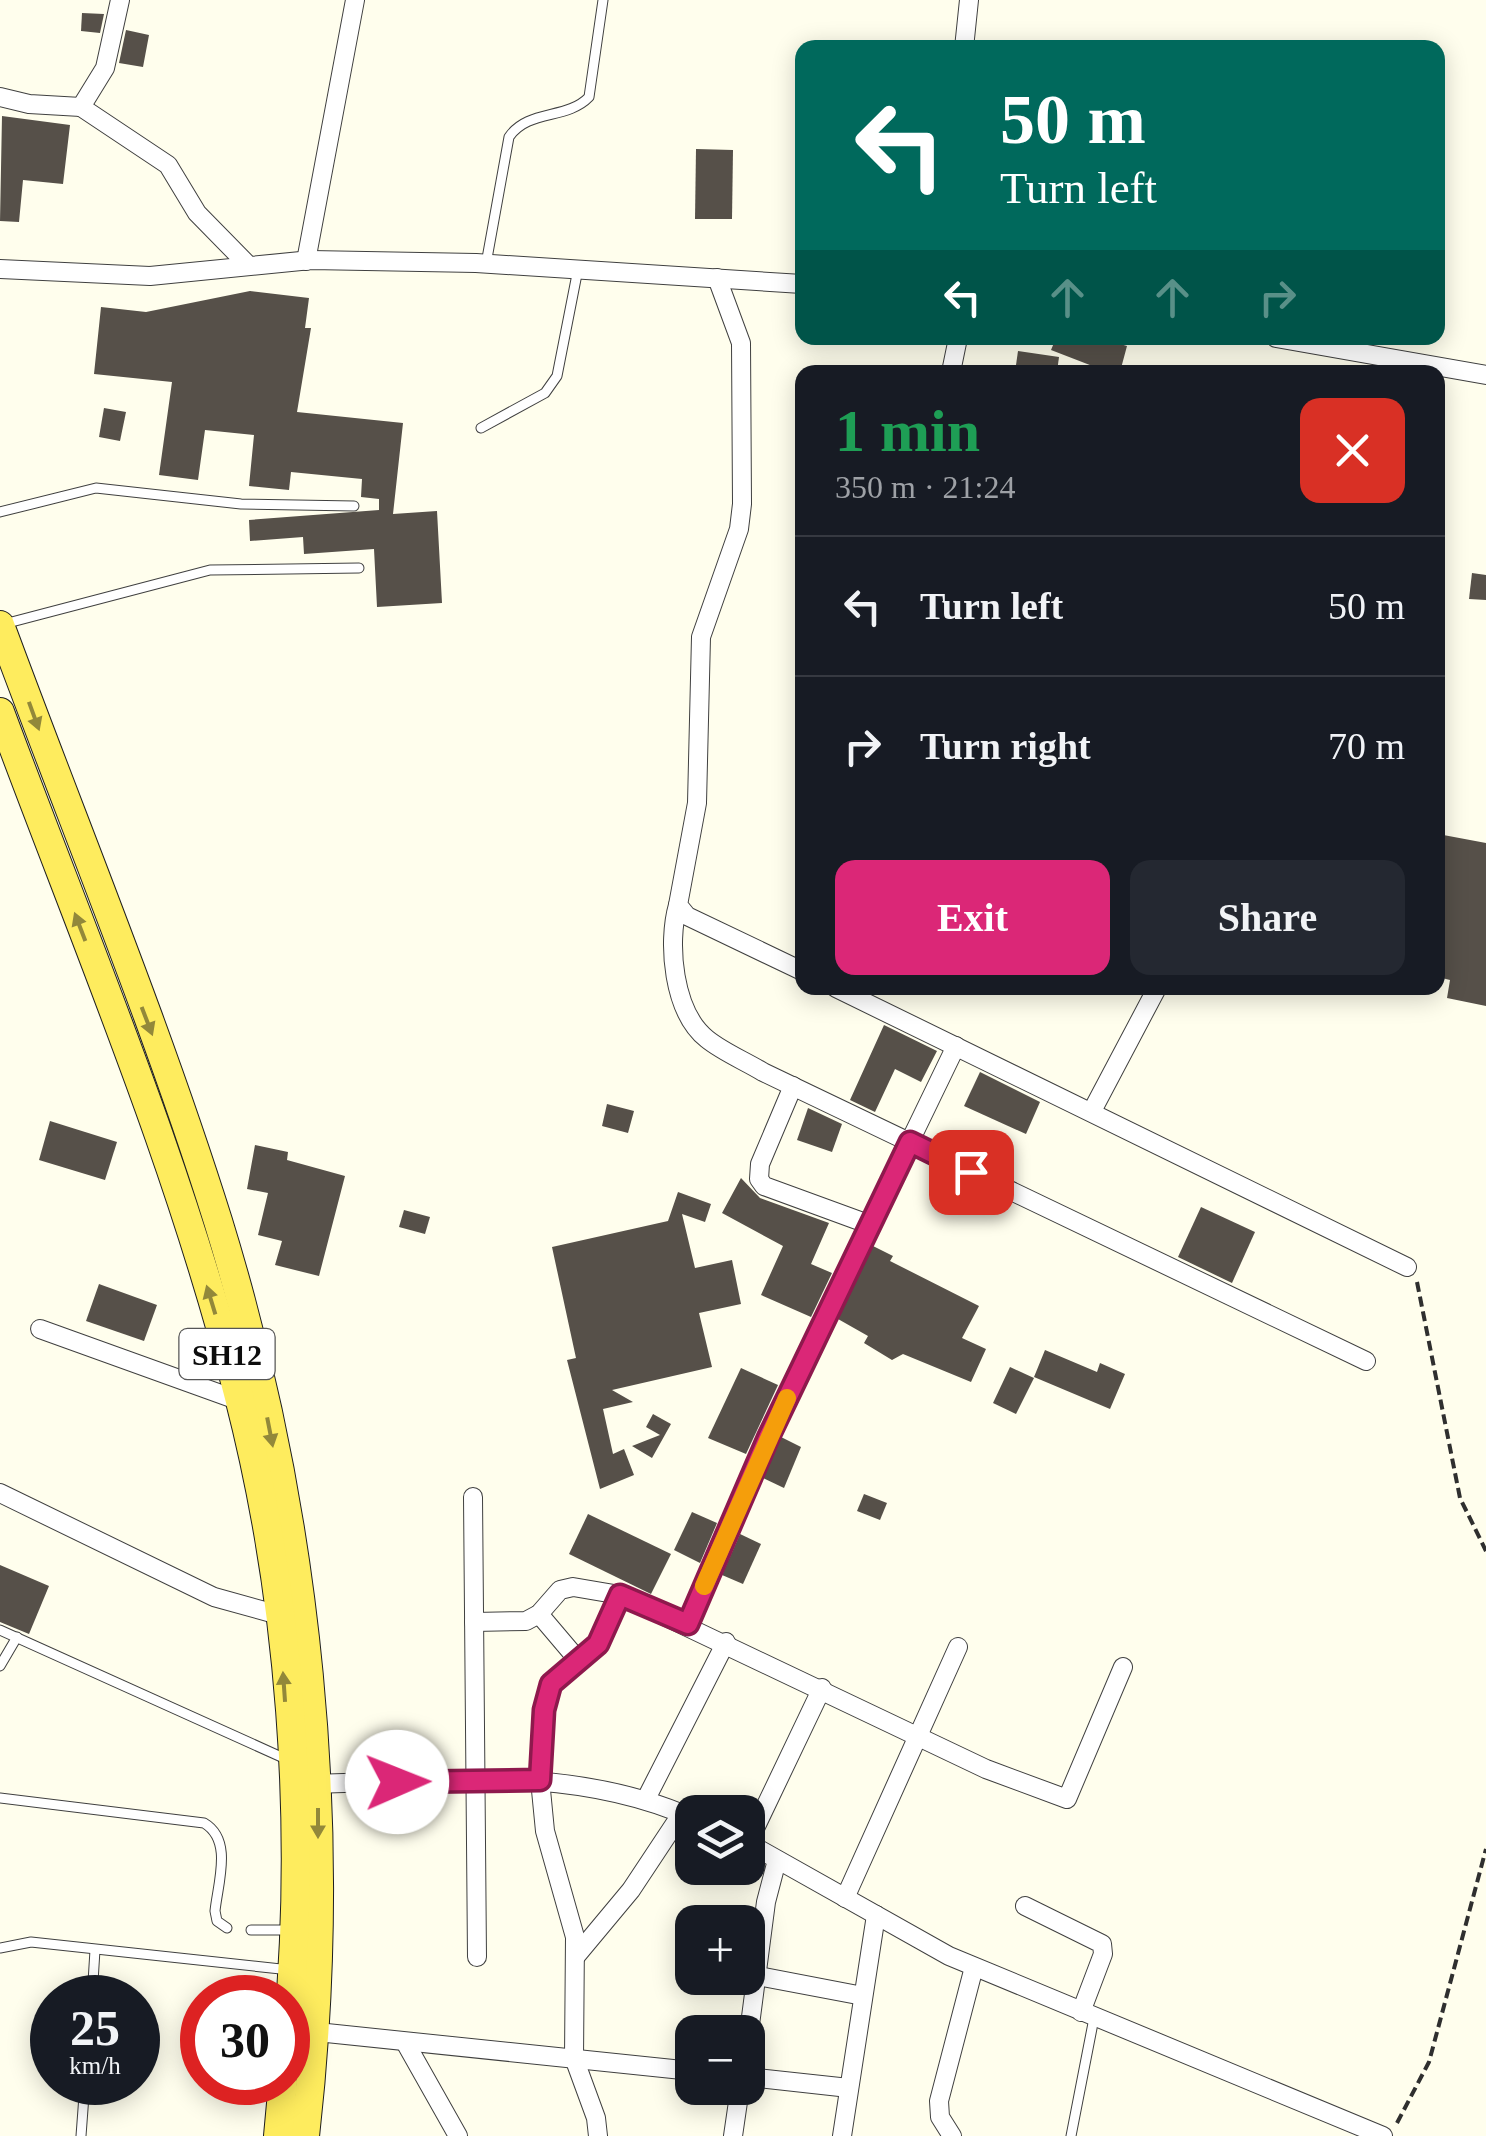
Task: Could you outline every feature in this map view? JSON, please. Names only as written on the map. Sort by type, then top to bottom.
[{"type":"main road","points":[[0,624],[193,1150],[259,1375],[302,1588],[300,1776],[317,2032],[305,2136]]},
{"type":"main road","name":"SH12","points":[[0,712],[162,1142],[240,1401],[279,1615],[300,1776],[293,1975]]},
{"type":"main road","points":[[21,769],[49,758]]},
{"type":"main road","points":[[278,2136],[280,2105]]},
{"type":"street","points":[[81,107],[105,68],[120,0]]},
{"type":"street","points":[[306,261],[355,0]]},
{"type":"street","points":[[965,40],[969,0]]},
{"type":"street","points":[[0,97],[29,104],[81,107],[168,164],[197,213],[248,265]]},
{"type":"street","points":[[0,269],[150,276],[306,261],[486,264],[795,284]]},
{"type":"street","points":[[717,278],[734,316],[740,343],[742,504],[739,529],[701,637],[697,802],[670,958],[697,1029],[708,1040],[793,1086],[1366,1361]]},
{"type":"street","points":[[1316,345],[1429,365]]},
{"type":"street","points":[[1445,368],[1486,375]]},
{"type":"street","points":[[678,905],[687,916],[795,969]]},
{"type":"street","points":[[850,995],[1407,1267]]},
{"type":"street","points":[[1092,1111],[1153,995]]},
{"type":"street","points":[[688,1624],[768,1438],[956,1046]]},
{"type":"street","points":[[793,1086],[760,1164],[759,1179],[764,1186],[868,1224]]},
{"type":"street","points":[[40,1329],[240,1401]]},
{"type":"street","points":[[0,1493],[214,1597],[279,1615]]},
{"type":"street","points":[[473,1496],[478,1957]]},
{"type":"street","points":[[474,1622],[526,1621],[540,1614],[560,1590],[573,1587],[620,1595],[986,1768],[1067,1798],[1123,1667]]},
{"type":"street","points":[[598,2136],[596,2118],[574,2058],[576,1956],[571,1916],[544,1831],[540,1780],[546,1696],[561,1672],[606,1633],[620,1595]]},
{"type":"street","points":[[540,1614],[578,1660]]},
{"type":"street","points":[[647,1797],[726,1642]]},
{"type":"street","points":[[845,1898],[958,1647]]},
{"type":"street","points":[[765,1807],[822,1688]]},
{"type":"street","points":[[300,1776],[584,1783],[647,1797],[675,1810]]},
{"type":"street","points":[[576,1956],[675,1831]]},
{"type":"street","points":[[765,1853],[974,1968],[1386,2136]]},
{"type":"street","points":[[765,1911],[778,1860]]},
{"type":"street","points":[[1025,1906],[1102,1944],[1103,1954],[1087,2015]]},
{"type":"street","points":[[842,2136],[876,1915]]},
{"type":"street","points":[[952,2136],[940,2117],[939,2101],[974,1968]]},
{"type":"street","points":[[765,1977],[863,1996]]},
{"type":"street","points":[[317,2032],[675,2069]]},
{"type":"street","points":[[405,2042],[458,2136]]},
{"type":"street","points":[[765,2078],[849,2088]]},
{"type":"street","points":[[732,2136],[737,2105]]},
{"type":"lane","points":[[486,264],[509,137],[530,120],[570,110],[590,97],[603,0]]},
{"type":"lane","points":[[481,428],[545,393],[557,376],[578,270]]},
{"type":"lane","points":[[0,512],[96,488],[241,504],[354,506]]},
{"type":"lane","points":[[0,624],[210,570],[359,568]]},
{"type":"lane","points":[[0,1630],[300,1776]]},
{"type":"lane","points":[[0,1666],[17,1637]]},
{"type":"lane","points":[[0,1798],[204,1823],[216,1830],[222,1843],[216,1921],[226,1928]]},
{"type":"lane","points":[[251,1930],[294,1930]]},
{"type":"lane","points":[[0,1948],[31,1942],[293,1970]]},
{"type":"lane","points":[[94,1975],[96,1950]]},
{"type":"lane","points":[[1070,2136],[1087,2015]]},
{"type":"lane","points":[[81,2136],[83,2105]]},
{"type":"path","points":[[1407,1267],[1419,1289],[1460,1498],[1486,1552]]},
{"type":"path","points":[[1386,2136],[1429,2062],[1486,1849]]},
{"type":"building","points":[[82,13],[104,14],[100,33],[81,31]]},
{"type":"building","points":[[126,30],[149,35],[143,67],[119,63]]},
{"type":"building","points":[[2,116],[70,125],[63,184],[23,180],[19,222],[0,221]]},
{"type":"building","points":[[696,149],[733,150],[732,219],[695,219]]},
{"type":"building","points":[[250,291],[309,298],[305,328],[311,328],[297,412],[403,423],[393,514],[437,511],[442,603],[377,607],[374,549],[304,554],[303,537],[250,541],[249,520],[379,510],[379,499],[361,497],[362,479],[291,472],[289,490],[249,486],[254,435],[205,430],[198,480],[159,475],[172,382],[94,374],[101,307],[146,312]]},
{"type":"building","points":[[1053,345],[1127,346],[1122,365],[1090,365],[1051,350]]},
{"type":"building","points":[[1018,351],[1059,357],[1058,365],[1016,365]]},
{"type":"building","points":[[104,408],[126,412],[120,441],[99,437]]},
{"type":"building","points":[[1472,573],[1486,575],[1486,600],[1469,599]]},
{"type":"building","points":[[1445,835],[1486,843],[1486,1006],[1447,998],[1450,980],[1445,979]]},
{"type":"building","points":[[884,1025],[937,1051],[921,1082],[895,1069],[875,1112],[850,1100]]},
{"type":"building","points":[[980,1072],[1040,1102],[1026,1134],[964,1106]]},
{"type":"building","points":[[607,1104],[634,1111],[628,1133],[602,1126]]},
{"type":"building","points":[[808,1108],[842,1124],[832,1152],[797,1140]]},
{"type":"building","points":[[50,1121],[117,1142],[105,1180],[39,1160]]},
{"type":"building","points":[[255,1145],[288,1152],[287,1160],[345,1176],[319,1276],[275,1265],[282,1241],[258,1235],[268,1193],[247,1189]]},
{"type":"building","points":[[741,1178],[760,1198],[829,1223],[811,1264],[832,1273],[811,1317],[761,1295],[783,1246],[722,1213]]},
{"type":"building","points":[[678,1192],[711,1204],[705,1222],[682,1214],[695,1268],[732,1260],[741,1304],[699,1313],[712,1367],[612,1390],[633,1402],[603,1409],[613,1454],[624,1449],[634,1475],[600,1489],[567,1360],[576,1358],[552,1247],[668,1221]]},
{"type":"building","points":[[1201,1207],[1255,1232],[1232,1283],[1178,1257]]},
{"type":"building","points":[[404,1210],[430,1217],[425,1234],[399,1227]]},
{"type":"building","points":[[873,1246],[893,1256],[890,1261],[979,1306],[962,1338],[986,1349],[971,1382],[903,1354],[892,1360],[864,1343],[868,1336],[838,1319]]},
{"type":"building","points":[[99,1284],[157,1305],[144,1341],[86,1321]]},
{"type":"building","points":[[1045,1350],[1097,1372],[1100,1363],[1125,1374],[1110,1409],[1034,1377]]},
{"type":"building","points":[[1010,1367],[1034,1378],[1016,1414],[993,1403]]},
{"type":"building","points":[[741,1368],[778,1385],[746,1454],[708,1438]]},
{"type":"building","points":[[653,1414],[671,1424],[652,1458],[632,1446],[660,1435],[646,1427]]},
{"type":"building","points":[[781,1437],[801,1447],[784,1488],[763,1478]]},
{"type":"building","points":[[864,1494],[887,1503],[880,1520],[857,1511]]},
{"type":"building","points":[[692,1512],[717,1523],[700,1563],[674,1550]]},
{"type":"building","points":[[588,1514],[671,1554],[651,1594],[569,1554]]},
{"type":"building","points":[[740,1534],[761,1544],[743,1584],[722,1575]]},
{"type":"building","points":[[0,1565],[49,1586],[29,1634],[0,1622]]},
{"type":"slow traffic","points":[[704,1586],[787,1398]]},
{"type":"route","points":[[397,1782],[540,1780],[544,1710],[551,1684],[598,1644],[620,1595],[688,1624],[768,1438],[910,1142],[971,1172]]}]
